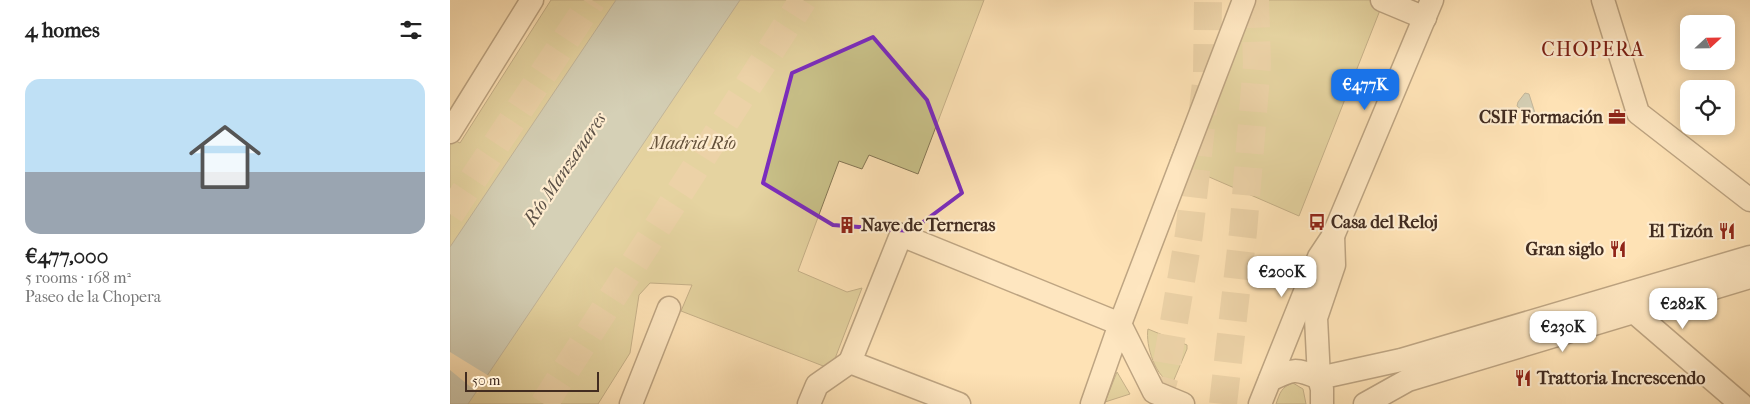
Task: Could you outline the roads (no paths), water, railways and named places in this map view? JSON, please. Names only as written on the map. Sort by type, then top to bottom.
[{"type":"street","points":[[450,132],[532,0]]},
{"type":"street","points":[[1092,404],[1120,324],[1244,0]]},
{"type":"street","points":[[1260,404],[1320,257],[1333,236],[1429,9],[1382,0]]},
{"type":"street","points":[[1603,0],[1638,113],[1750,200]]},
{"type":"street","points":[[809,404],[816,384],[850,362],[901,235],[1120,324],[1154,392],[1183,404]]},
{"type":"street","points":[[1322,404],[1322,389],[1318,378],[1316,318],[1334,265],[1333,236]]},
{"type":"street","points":[[1270,380],[1290,370],[1303,372],[1318,378],[1401,360],[1750,257]]},
{"type":"street","points":[[1365,404],[1408,380],[1750,277]]},
{"type":"street","points":[[1600,301],[1634,312],[1741,404]]},
{"type":"street","points":[[631,404],[669,308]]},
{"type":"street","points":[[850,362],[960,404]]},
{"type":"water","name":"Río Manzanares","points":[[616,0],[740,0],[468,404],[450,404],[450,247]]},
{"type":"water","points":[[1525,93],[1529,94],[1535,113],[1534,117],[1530,117],[1517,106]]},
{"type":"tunnel","points":[[450,214],[592,0]]},
{"type":"tunnel","points":[[544,404],[803,0]]},
{"type":"tunnel","points":[[1157,404],[1165,375],[1189,234],[1207,74],[1208,0]]},
{"type":"tunnel","points":[[1223,404],[1243,232],[1257,64],[1255,0]]},
{"type":"place","name":"CSIF Formación","points":[[1617,117]]},
{"type":"place","name":"Casa del Reloj","points":[[1317,222]]},
{"type":"place","name":"Nave de Terneras","points":[[847,225]]},
{"type":"place","name":"El Tizón","points":[[1727,231]]},
{"type":"place","name":"Gran siglo","points":[[1618,249]]},
{"type":"place","name":"Trattoria Increscendo","points":[[1523,378]]},
{"type":"district","name":"CHOPERA","points":[[1593,49]]},
{"type":"park label","name":"Madrid Río","points":[[693,143]]}]
